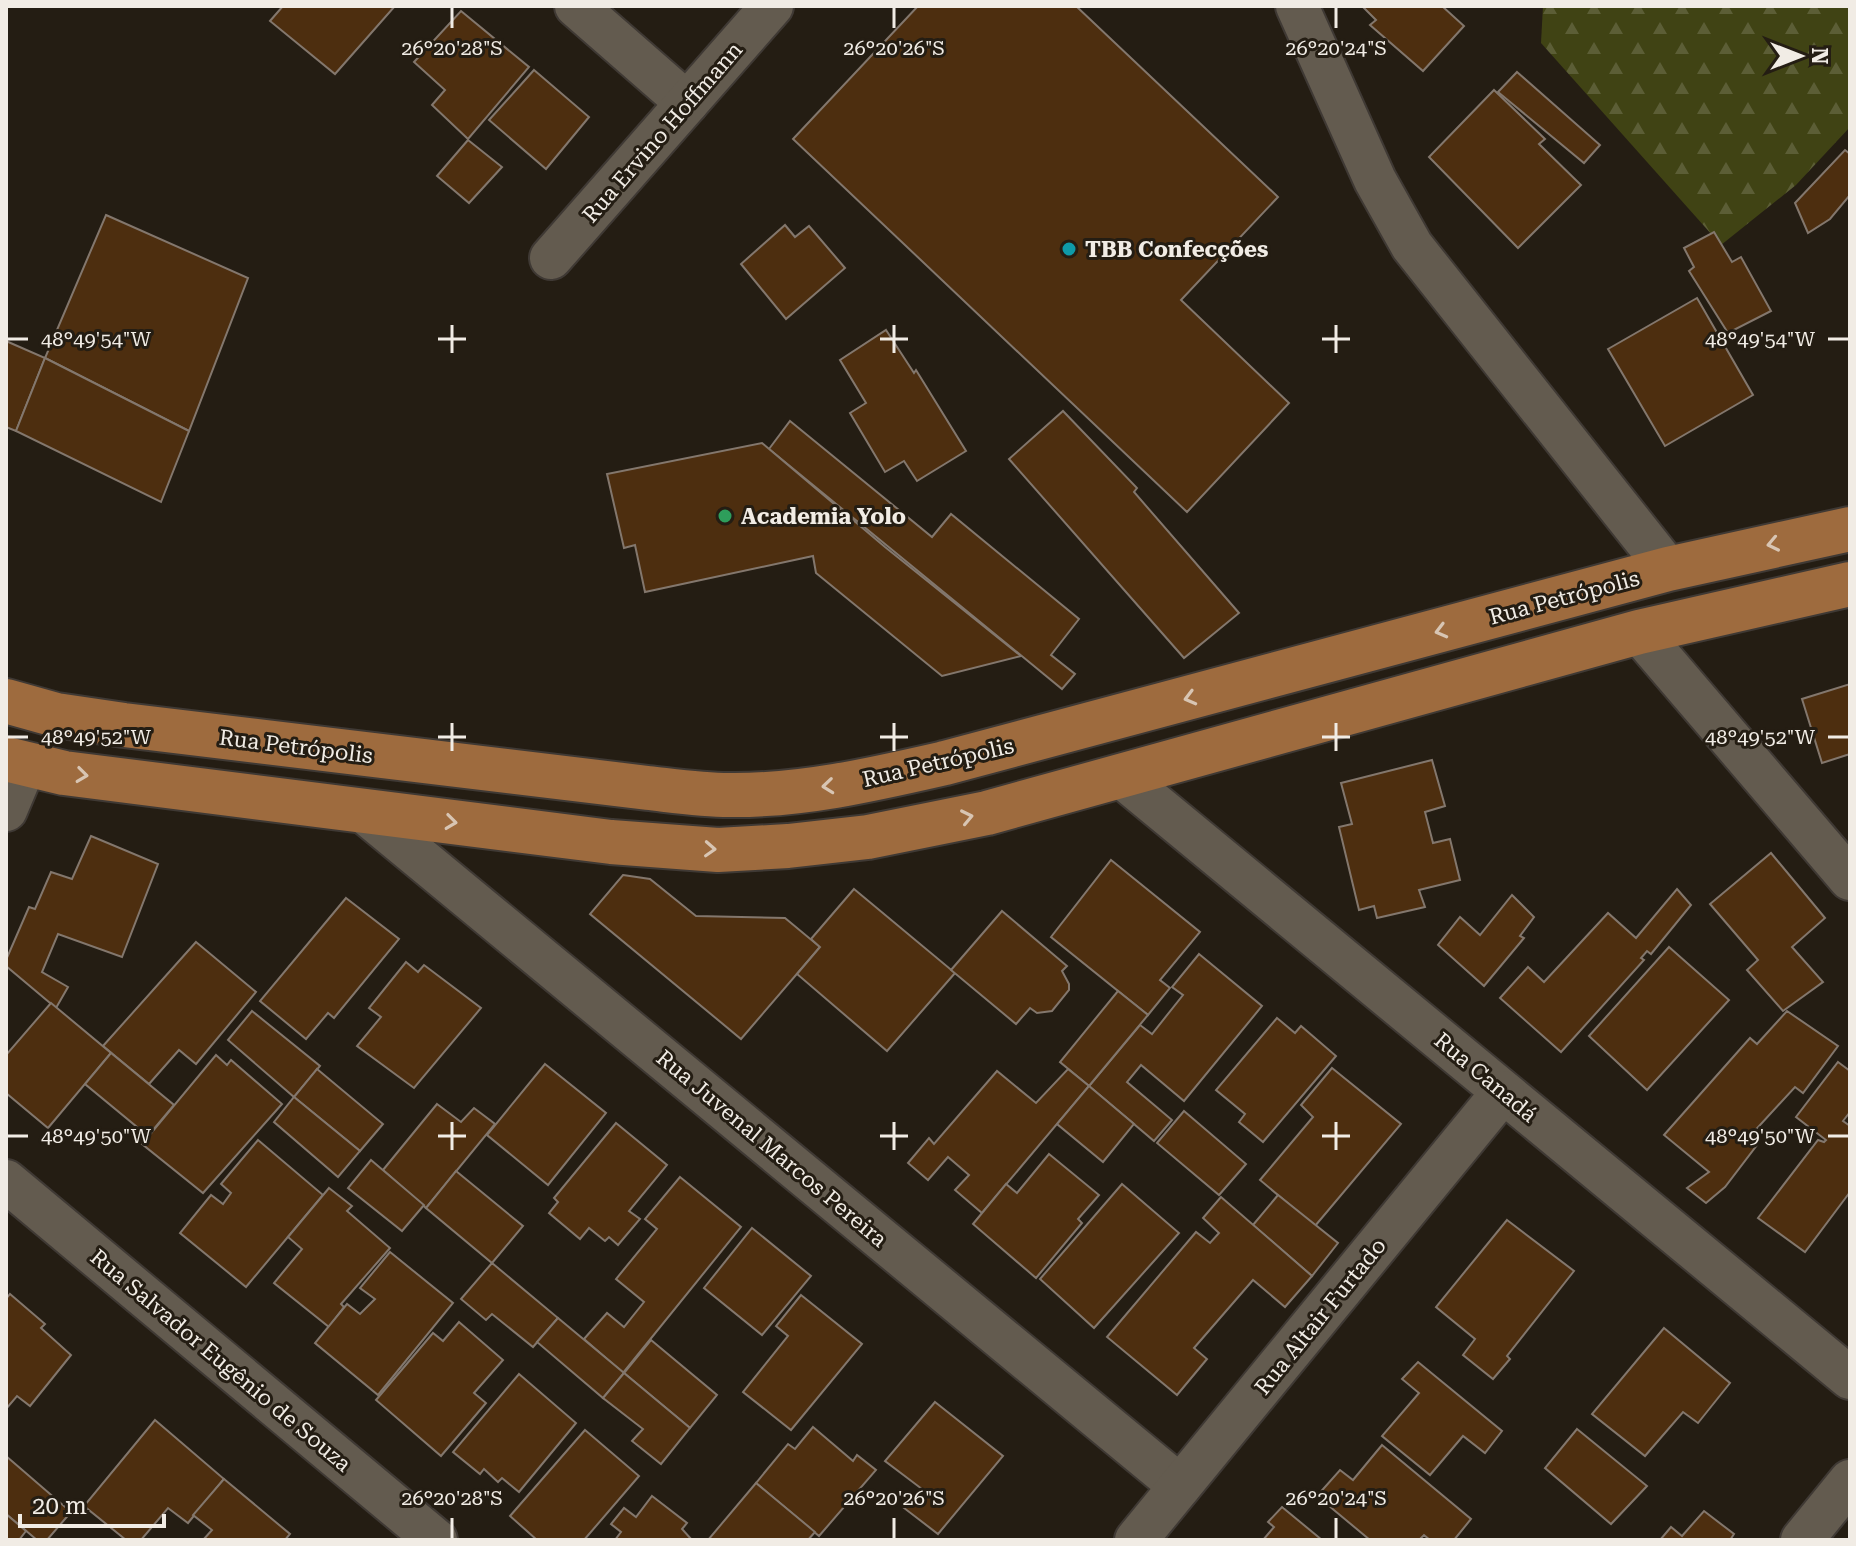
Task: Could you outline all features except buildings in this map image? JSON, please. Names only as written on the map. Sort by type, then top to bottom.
[{"type":"main road","name":"Rua Petrópolis","points":[[6,701],[56,715],[124,725],[729,796],[844,785],[945,763],[1668,569],[1850,529]]},
{"type":"main road","points":[[16,762],[611,842],[718,850],[868,837],[987,813],[1639,632],[1850,584]]},
{"type":"street","points":[[576,6],[687,103]]},
{"type":"street","name":"Rua Ervino Hoffmann","points":[[551,258],[772,6]]},
{"type":"street","points":[[1297,6],[1375,180],[1412,246],[1668,569]]},
{"type":"street","points":[[1639,632],[1850,879]]},
{"type":"street","points":[[6,810],[16,762]]},
{"type":"street","name":"Rua Canadá","points":[[1122,777],[1850,1378]]},
{"type":"street","name":"Rua Juvenal Marcos Pereira","points":[[363,811],[1180,1486]]},
{"type":"street","name":"Rua Altair Furtado","points":[[1136,1540],[1503,1092]]},
{"type":"street","name":"Rua Salvador Eugênio de Souza","points":[[6,1181],[436,1540]]},
{"type":"street","points":[[1802,1540],[1850,1481]]},
{"type":"green space","points":[[1543,6],[1850,6],[1850,127],[1796,185],[1721,245],[1541,43]]},
{"type":"place","name":"TBB Confecções","points":[[1069,249]]},
{"type":"place","name":"Academia Yolo","points":[[725,516]]}]
